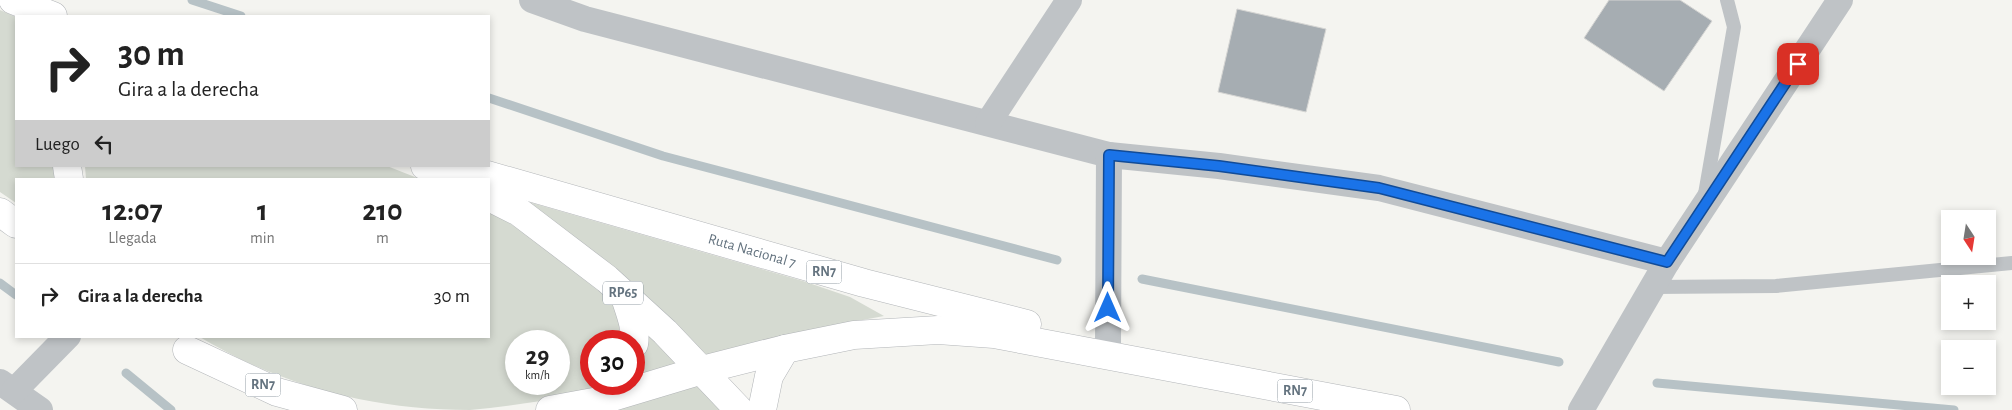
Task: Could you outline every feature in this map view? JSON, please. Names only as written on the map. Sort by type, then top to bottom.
[{"type":"highway","points":[[13,0],[50,15]]},
{"type":"highway","points":[[427,167],[449,178]]},
{"type":"highway","name":"Ruta Nacional 7","points":[[459,167],[864,283],[1108,346],[1194,371]]},
{"type":"highway","name":"RP65","points":[[490,198],[519,212],[608,279],[665,332],[739,410]]},
{"type":"highway","points":[[0,212],[15,223]]},
{"type":"highway","points":[[624,294],[634,330]]},
{"type":"highway","name":"Ruta Nacional 7","points":[[645,383],[785,349],[854,335],[938,330],[994,334],[1396,410]]},
{"type":"highway","points":[[178,343],[278,410]]},
{"type":"highway","name":"RN7","points":[[178,343],[278,392],[343,410]]},
{"type":"highway","points":[[762,410],[769,376],[785,349]]},
{"type":"highway","name":"Ruta Nacional 7","points":[[550,410],[598,395]]},
{"type":"street","points":[[532,0],[590,10],[988,123],[1109,155],[1219,166],[1379,188],[1667,262]]},
{"type":"street","points":[[988,123],[1069,0]]},
{"type":"street","points":[[1581,410],[1667,262],[1840,0]]},
{"type":"street","points":[[1108,346],[1109,155]]},
{"type":"street","points":[[40,410],[7,387],[66,338]]},
{"type":"lane","points":[[1703,207],[1734,27],[1726,0]]},
{"type":"lane","points":[[1653,287],[1776,286],[2012,263]]},
{"type":"shaded area","points":[[0,10],[15,17],[15,167],[53,167],[55,178],[15,178],[15,202],[0,192]]},
{"type":"shaded area","points":[[85,167],[390,167],[417,178],[86,178]]},
{"type":"shaded area","points":[[525,201],[803,281],[850,297],[884,316],[825,327],[708,356],[673,323]]},
{"type":"shaded area","points":[[490,212],[539,241],[615,298],[619,322],[619,330],[580,330],[580,395],[513,405],[470,410],[434,409],[363,400],[328,392],[262,369],[229,354],[201,338],[490,338]]},
{"type":"shaded area","points":[[646,327],[681,364],[645,376]]},
{"type":"shaded area","points":[[699,384],[721,410],[602,410]]},
{"type":"building","points":[[1609,0],[1680,0],[1712,21],[1664,91],[1584,38]]},
{"type":"building","points":[[1237,9],[1326,29],[1306,112],[1218,92]]},
{"type":"waterway","points":[[192,0],[238,15]]},
{"type":"waterway","points":[[490,98],[663,156],[1057,260]]},
{"type":"waterway","points":[[1142,279],[1559,362]]},
{"type":"waterway","points":[[0,283],[15,294]]},
{"type":"waterway","points":[[126,373],[171,410]]},
{"type":"waterway","points":[[1657,383],[1954,410]]},
{"type":"route","points":[[1108,308],[1109,155],[1219,166],[1379,188],[1667,262],[1798,64]]}]
